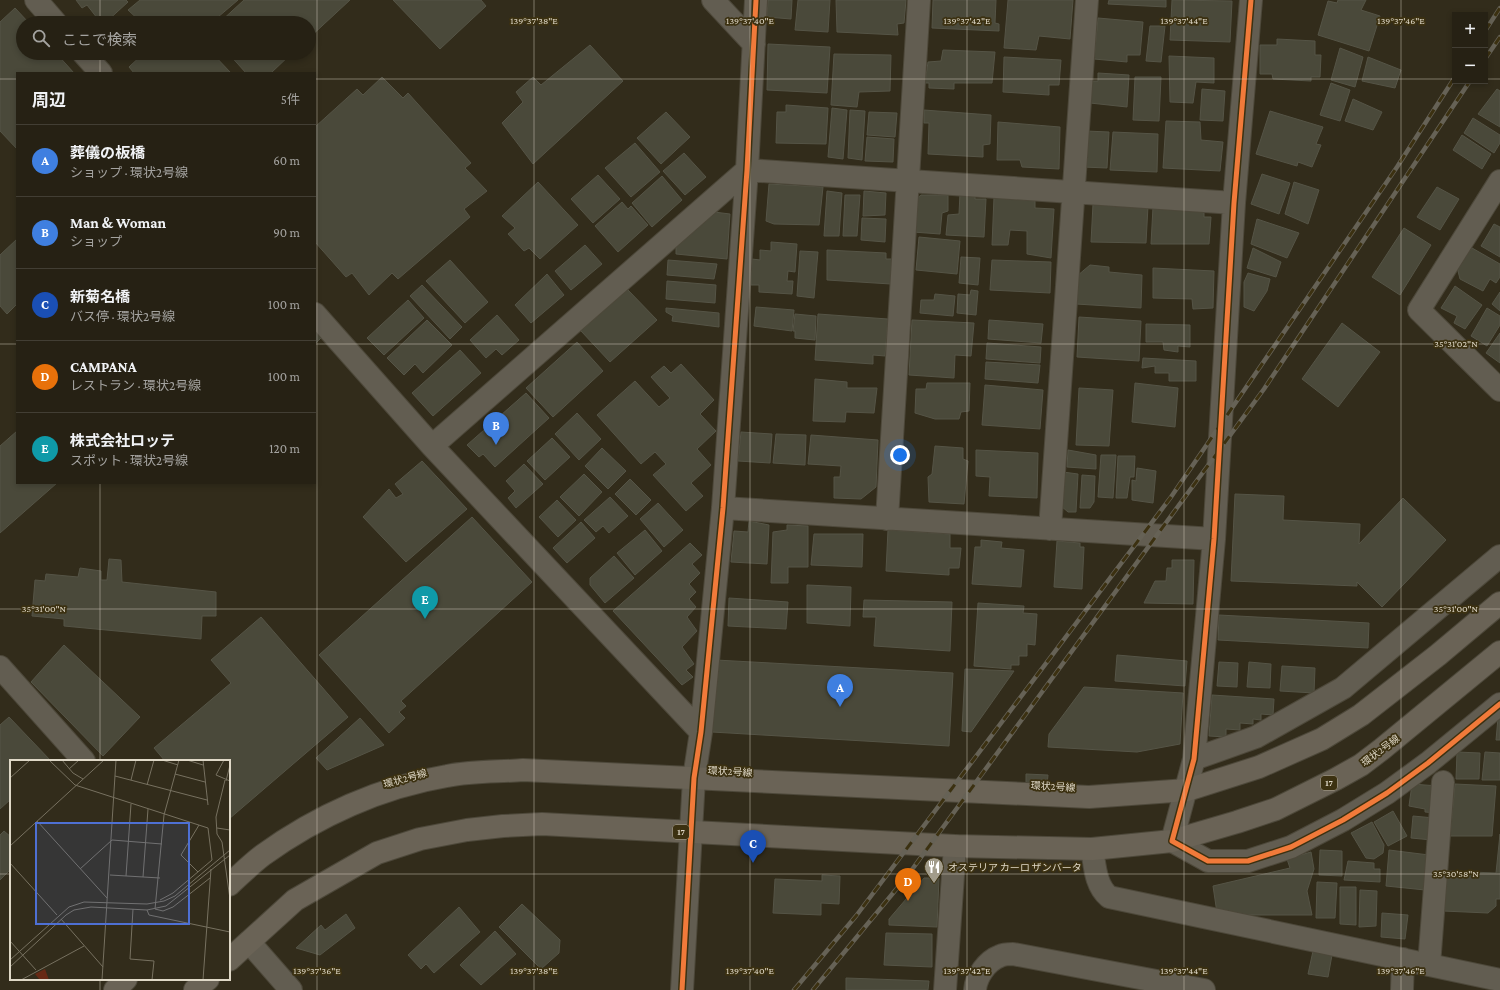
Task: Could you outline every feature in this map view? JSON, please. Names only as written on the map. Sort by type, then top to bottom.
[{"type":"main road","name":"環状2号線","points":[[230,884],[263,855],[325,817],[358,802],[411,784],[447,776],[523,770],[1089,797],[1187,790],[1259,767],[1322,739],[1361,715],[1438,655],[1500,603]]},
{"type":"main road","name":"環状2号線","points":[[230,959],[295,900],[377,853],[420,839],[467,830],[542,824],[955,846],[1092,849],[1172,841],[1276,809],[1361,765],[1500,652]]},
{"type":"main road","points":[[115,990],[125,980]]},
{"type":"main road","points":[[195,990],[207,980]]},
{"type":"street","points":[[36,0],[50,16]]},
{"type":"street","points":[[713,0],[754,44]]},
{"type":"street","points":[[682,990],[694,778],[701,732],[723,508],[747,170],[756,0]]},
{"type":"street","points":[[888,518],[919,0]]},
{"type":"street","points":[[1050,529],[1087,0]]},
{"type":"street","points":[[1251,0],[1234,203],[1214,539],[1194,760],[1172,841],[1208,861],[1248,861],[1291,847],[1343,820],[1387,793],[1428,763],[1500,704]]},
{"type":"street","points":[[89,60],[100,72]]},
{"type":"street","points":[[432,446],[747,170],[1234,203]]},
{"type":"street","points":[[1500,181],[1419,310],[1500,390]]},
{"type":"street","points":[[316,315],[432,446],[701,732]]},
{"type":"street","points":[[723,508],[1214,539]]},
{"type":"street","points":[[1194,760],[1256,737],[1344,688],[1500,556]]},
{"type":"street","points":[[0,667],[83,760]]},
{"type":"street","points":[[1429,965],[1442,782]]},
{"type":"street","points":[[945,990],[955,846]]},
{"type":"street","points":[[1092,849],[1097,880],[1102,892],[1109,897],[1500,980]]},
{"type":"street","points":[[249,942],[291,990]]},
{"type":"street","points":[[975,990],[981,972],[989,962],[1001,956],[1013,954],[1182,988],[1204,990]]},
{"type":"street","points":[[1402,990],[1403,959]]},
{"type":"building","points":[[76,0],[126,0],[128,2],[113,16],[96,16],[87,5],[82,8]]},
{"type":"building","points":[[140,0],[238,0],[219,16],[134,16],[128,10]]},
{"type":"building","points":[[244,0],[350,0],[316,32],[316,16],[227,16]]},
{"type":"building","points":[[393,0],[481,0],[486,6],[440,49]]},
{"type":"building","points":[[768,0],[792,0],[791,19],[767,17]]},
{"type":"building","points":[[798,0],[830,0],[828,32],[795,30]]},
{"type":"building","points":[[836,0],[906,0],[904,23],[897,24],[898,35],[837,32]]},
{"type":"building","points":[[933,0],[996,0],[995,23],[999,24],[999,31],[932,28]]},
{"type":"building","points":[[1008,0],[1073,0],[1070,39],[1039,36],[1036,50],[1004,48]]},
{"type":"building","points":[[1109,0],[1166,0],[1166,7],[1108,4]]},
{"type":"building","points":[[1172,0],[1232,1],[1230,42],[1170,40]]},
{"type":"building","points":[[1338,0],[1366,0],[1361,10],[1380,16],[1369,51],[1318,35],[1328,1],[1337,3]]},
{"type":"building","points":[[15,8],[22,16],[16,16],[16,60],[62,60],[73,72],[16,72],[16,148],[0,131],[0,22]]},
{"type":"building","points":[[1098,18],[1143,22],[1140,55],[1127,55],[1127,62],[1094,59]]},
{"type":"building","points":[[1150,26],[1165,26],[1161,62],[1146,61]]},
{"type":"building","points":[[1277,39],[1315,41],[1315,55],[1321,55],[1320,77],[1311,77],[1311,81],[1273,79],[1272,74],[1260,74],[1260,45],[1277,45]]},
{"type":"building","points":[[768,44],[830,47],[827,93],[767,90]]},
{"type":"building","points":[[590,45],[623,81],[533,164],[502,123],[523,102],[516,92],[533,77],[541,85]]},
{"type":"building","points":[[1340,48],[1363,57],[1355,87],[1331,80]]},
{"type":"building","points":[[943,50],[995,52],[992,83],[954,83],[954,89],[929,88],[929,83],[925,83],[928,62],[941,61]]},
{"type":"building","points":[[834,54],[891,55],[890,91],[859,92],[857,107],[831,105]]},
{"type":"building","points":[[1169,56],[1214,58],[1214,83],[1196,82],[1193,103],[1170,102]]},
{"type":"building","points":[[1004,57],[1061,60],[1059,85],[1049,85],[1049,95],[1003,92]]},
{"type":"building","points":[[1368,57],[1401,70],[1395,88],[1362,81]]},
{"type":"building","points":[[136,60],[219,60],[230,72],[133,72],[129,67]]},
{"type":"building","points":[[234,60],[285,60],[272,72],[245,72]]},
{"type":"building","points":[[1098,73],[1129,75],[1127,107],[1090,103],[1092,81],[1098,81]]},
{"type":"building","points":[[382,77],[403,98],[408,93],[471,163],[465,168],[487,191],[464,209],[470,217],[398,279],[392,273],[369,295],[352,273],[346,277],[316,243],[316,126],[357,89],[363,95]]},
{"type":"building","points":[[1135,77],[1161,77],[1159,121],[1133,120]]},
{"type":"building","points":[[1331,83],[1350,90],[1340,121],[1320,115]]},
{"type":"building","points":[[1202,89],[1225,91],[1223,121],[1200,120]]},
{"type":"building","points":[[1497,89],[1500,91],[1500,127],[1478,114]]},
{"type":"building","points":[[1353,99],[1382,112],[1373,130],[1345,121]]},
{"type":"building","points":[[786,105],[828,108],[826,144],[776,143],[777,112],[786,112]]},
{"type":"building","points":[[832,108],[847,110],[843,159],[828,157]]},
{"type":"building","points":[[850,110],[865,111],[862,160],[848,158]]},
{"type":"building","points":[[924,110],[991,115],[990,144],[983,145],[983,157],[928,154],[929,123],[924,123]]},
{"type":"building","points":[[1270,111],[1323,127],[1316,144],[1321,145],[1312,167],[1298,162],[1297,166],[1256,154]]},
{"type":"building","points":[[666,112],[690,137],[661,164],[637,138]]},
{"type":"building","points":[[869,112],[897,113],[895,137],[867,135]]},
{"type":"building","points":[[1473,118],[1500,135],[1500,143],[1494,153],[1464,133]]},
{"type":"building","points":[[1166,121],[1200,122],[1201,140],[1223,142],[1220,171],[1163,168]]},
{"type":"building","points":[[998,122],[1060,127],[1059,169],[1022,167],[1020,160],[997,160]]},
{"type":"building","points":[[1086,131],[1109,132],[1107,168],[1083,167]]},
{"type":"building","points":[[1113,132],[1158,134],[1157,172],[1110,170]]},
{"type":"building","points":[[1462,135],[1491,154],[1482,169],[1453,150]]},
{"type":"building","points":[[867,137],[894,139],[893,162],[865,161]]},
{"type":"building","points":[[635,143],[660,172],[631,197],[605,168]]},
{"type":"building","points":[[684,153],[706,177],[685,195],[663,171]]},
{"type":"building","points":[[1262,174],[1290,183],[1279,214],[1251,204]]},
{"type":"building","points":[[598,175],[620,199],[593,223],[571,199]]},
{"type":"building","points":[[662,176],[682,200],[652,227],[632,203]]},
{"type":"building","points":[[538,182],[578,225],[540,259],[529,248],[524,251],[508,234],[515,228],[502,216]]},
{"type":"building","points":[[1294,182],[1319,190],[1308,224],[1285,214]]},
{"type":"building","points":[[769,184],[823,187],[819,225],[774,224],[766,221]]},
{"type":"building","points":[[1437,187],[1459,199],[1440,230],[1417,217]]},
{"type":"building","points":[[827,191],[842,193],[839,236],[824,236]]},
{"type":"building","points":[[864,191],[886,193],[885,215],[863,216]]},
{"type":"building","points":[[960,193],[975,193],[975,199],[986,199],[984,237],[946,235],[948,215],[959,214]]},
{"type":"building","points":[[845,195],[860,195],[857,236],[843,236]]},
{"type":"building","points":[[921,195],[948,195],[948,211],[942,213],[940,234],[913,232],[915,200]]},
{"type":"building","points":[[994,197],[1035,201],[1035,208],[1054,209],[1051,258],[1027,254],[1027,231],[1010,230],[1008,245],[992,245]]},
{"type":"building","points":[[622,202],[628,209],[631,206],[648,225],[618,252],[595,226]]},
{"type":"building","points":[[1093,204],[1148,206],[1146,243],[1091,242]]},
{"type":"building","points":[[1153,207],[1204,211],[1204,217],[1211,217],[1209,244],[1151,244]]},
{"type":"building","points":[[714,212],[730,214],[727,259],[676,254],[676,245]]},
{"type":"building","points":[[862,218],[886,219],[885,242],[861,240]]},
{"type":"building","points":[[1257,219],[1299,233],[1287,258],[1251,244]]},
{"type":"building","points":[[1494,224],[1500,227],[1500,257],[1481,246]]},
{"type":"building","points":[[1404,228],[1431,245],[1400,295],[1372,277]]},
{"type":"building","points":[[919,237],[960,241],[957,274],[916,270]]},
{"type":"building","points":[[16,240],[16,305],[7,314],[0,306],[0,255]]},
{"type":"building","points":[[771,242],[797,244],[795,272],[788,271],[787,281],[793,281],[792,294],[759,292],[759,285],[751,285],[752,259],[760,260],[760,250],[771,251]]},
{"type":"building","points":[[585,245],[602,264],[571,290],[555,271]]},
{"type":"building","points":[[1253,248],[1281,262],[1276,277],[1247,268]]},
{"type":"building","points":[[1472,248],[1500,264],[1500,277],[1496,283],[1490,279],[1483,291],[1460,279],[1457,267]]},
{"type":"building","points":[[827,250],[886,253],[886,259],[892,259],[891,284],[827,280]]},
{"type":"building","points":[[800,251],[818,252],[814,298],[797,296]]},
{"type":"building","points":[[961,257],[980,258],[978,285],[959,283]]},
{"type":"building","points":[[450,260],[488,302],[465,323],[426,281]]},
{"type":"building","points":[[668,260],[717,264],[714,279],[667,275]]},
{"type":"building","points":[[992,260],[1051,262],[1050,293],[990,290]]},
{"type":"building","points":[[1090,265],[1109,267],[1109,272],[1142,275],[1141,308],[1076,304],[1077,276]]},
{"type":"building","points":[[1153,268],[1214,271],[1213,308],[1193,309],[1192,299],[1153,298]]},
{"type":"building","points":[[1248,273],[1270,279],[1267,291],[1254,311],[1244,307],[1244,282]]},
{"type":"building","points":[[547,274],[564,295],[531,323],[515,305]]},
{"type":"building","points":[[667,281],[716,285],[715,303],[666,299]]},
{"type":"building","points":[[422,285],[462,327],[450,339],[410,296]]},
{"type":"building","points":[[1455,286],[1482,305],[1465,329],[1454,323],[1457,316],[1441,308]]},
{"type":"building","points":[[627,289],[657,320],[610,362],[581,331]]},
{"type":"building","points":[[971,290],[978,291],[976,315],[957,313],[958,294],[970,295]]},
{"type":"building","points":[[1500,292],[1500,311],[1492,304]]},
{"type":"building","points":[[935,294],[955,296],[953,316],[920,313],[921,300],[934,300]]},
{"type":"building","points":[[408,300],[424,318],[384,355],[367,338]]},
{"type":"building","points":[[756,307],[794,310],[792,331],[754,326]]},
{"type":"building","points":[[666,308],[719,313],[719,327],[672,321],[673,316],[666,312]]},
{"type":"building","points":[[1487,308],[1500,316],[1500,325],[1487,346],[1471,336]]},
{"type":"building","points":[[795,314],[816,316],[815,340],[795,338],[795,331],[793,331]]},
{"type":"building","points":[[818,314],[888,319],[885,356],[873,355],[873,364],[815,360]]},
{"type":"building","points":[[497,315],[519,340],[502,355],[496,349],[486,358],[470,340]]},
{"type":"building","points":[[1079,317],[1141,321],[1139,361],[1077,357]]},
{"type":"building","points":[[427,320],[452,345],[423,373],[415,364],[404,375],[387,358]]},
{"type":"building","points":[[912,320],[974,323],[971,356],[955,355],[954,378],[909,375]]},
{"type":"building","points":[[989,320],[1043,324],[1041,343],[988,339]]},
{"type":"building","points":[[1342,323],[1380,352],[1338,407],[1302,379]]},
{"type":"building","points":[[1146,324],[1190,325],[1190,347],[1178,346],[1178,352],[1164,350],[1163,342],[1146,342]]},
{"type":"building","points":[[316,328],[323,336],[316,343]]},
{"type":"building","points":[[1500,333],[1500,363],[1486,353]]},
{"type":"building","points":[[577,342],[603,371],[553,417],[526,388]]},
{"type":"building","points":[[987,343],[1041,347],[1040,363],[986,359]]},
{"type":"building","points":[[460,350],[481,373],[433,416],[412,393]]},
{"type":"building","points":[[1143,358],[1196,361],[1196,381],[1169,381],[1169,373],[1155,373],[1155,366],[1142,368]]},
{"type":"building","points":[[986,362],[1040,365],[1038,383],[985,379]]},
{"type":"building","points":[[681,364],[714,400],[700,414],[716,431],[697,449],[711,465],[691,483],[703,496],[686,511],[653,475],[666,464],[655,452],[641,464],[597,415],[635,381],[659,407],[670,398],[651,377],[664,366],[671,373]]},
{"type":"building","points":[[815,379],[847,382],[847,388],[877,388],[874,413],[846,412],[845,422],[813,421]]},
{"type":"building","points":[[927,383],[970,383],[969,411],[961,412],[959,419],[935,419],[915,413],[916,389],[926,389]]},
{"type":"building","points":[[1135,383],[1178,388],[1175,427],[1132,422]]},
{"type":"building","points":[[985,385],[1043,390],[1040,429],[982,425]]},
{"type":"building","points":[[1079,388],[1113,390],[1109,446],[1076,445]]},
{"type":"building","points":[[526,393],[549,418],[495,467],[483,454],[479,457],[467,445]]},
{"type":"building","points":[[577,413],[601,439],[579,460],[555,434]]},
{"type":"building","points":[[16,432],[16,484],[56,484],[0,533],[0,446]]},
{"type":"building","points":[[741,432],[772,434],[770,463],[738,461]]},
{"type":"building","points":[[776,434],[806,435],[805,465],[773,463]]},
{"type":"building","points":[[811,435],[878,440],[876,487],[861,499],[834,498],[834,477],[840,477],[841,466],[808,464]]},
{"type":"building","points":[[552,438],[570,457],[545,480],[527,461]]},
{"type":"building","points":[[935,446],[963,448],[963,459],[968,461],[964,504],[929,502],[928,477],[932,474]]},
{"type":"building","points":[[602,448],[626,471],[608,489],[585,466]]},
{"type":"building","points":[[976,450],[1038,453],[1037,498],[989,496],[990,477],[976,476]]},
{"type":"building","points":[[1068,450],[1096,455],[1096,469],[1067,467]]},
{"type":"building","points":[[1101,455],[1116,455],[1113,498],[1098,497]]},
{"type":"building","points":[[1118,456],[1135,456],[1134,477],[1130,477],[1127,498],[1116,498]]},
{"type":"building","points":[[422,461],[467,509],[406,562],[363,517],[389,489],[396,498],[403,494],[395,484]]},
{"type":"building","points":[[524,464],[543,484],[516,508],[508,498],[515,491],[506,481]]},
{"type":"building","points":[[1137,468],[1156,471],[1153,503],[1132,500],[1132,480],[1136,481]]},
{"type":"building","points":[[1063,472],[1078,474],[1076,512],[1068,512],[1061,506]]},
{"type":"building","points":[[584,474],[602,492],[579,516],[560,497]]},
{"type":"building","points":[[1082,475],[1095,476],[1094,502],[1090,508],[1080,508]]},
{"type":"building","points":[[630,479],[651,500],[636,515],[615,494]]},
{"type":"building","points":[[1235,494],[1284,496],[1283,520],[1360,524],[1359,544],[1403,498],[1446,540],[1382,607],[1357,582],[1357,586],[1231,581]]},
{"type":"building","points":[[610,497],[628,516],[609,533],[603,526],[596,532],[584,520]]},
{"type":"building","points":[[557,500],[576,520],[558,537],[539,517]]},
{"type":"building","points":[[658,503],[683,530],[664,547],[640,519]]},
{"type":"building","points":[[472,517],[532,582],[401,701],[406,706],[399,712],[405,718],[389,733],[319,655]]},
{"type":"building","points":[[749,521],[769,525],[767,564],[731,562],[734,531],[748,532]]},
{"type":"building","points":[[581,522],[595,538],[567,563],[553,548]]},
{"type":"building","points":[[787,525],[808,526],[808,567],[788,567],[788,583],[771,583],[773,532],[787,530]]},
{"type":"building","points":[[645,530],[662,551],[635,575],[617,553]]},
{"type":"building","points":[[888,530],[950,534],[950,548],[961,548],[959,568],[949,568],[949,575],[886,571]]},
{"type":"building","points":[[814,534],[863,534],[862,567],[811,565]]},
{"type":"building","points":[[981,540],[1002,542],[1001,548],[1024,550],[1021,587],[972,584],[975,547],[981,547]]},
{"type":"building","points":[[1057,541],[1080,543],[1080,547],[1084,547],[1082,589],[1054,587]]},
{"type":"building","points":[[690,543],[702,555],[692,564],[700,573],[689,584],[696,592],[689,599],[696,607],[687,617],[697,631],[682,647],[694,664],[686,670],[693,677],[682,685],[613,611]]},
{"type":"building","points":[[614,556],[634,578],[605,603],[590,585],[590,578]]},
{"type":"building","points":[[109,559],[121,560],[122,582],[216,592],[216,616],[202,616],[201,639],[64,626],[64,619],[32,616],[35,580],[45,581],[46,574],[78,577],[80,568],[101,571],[101,580],[107,580]]},
{"type":"building","points":[[1172,560],[1194,560],[1193,604],[1144,603],[1155,581],[1166,581],[1167,568],[1172,568]]},
{"type":"building","points":[[807,585],[851,587],[850,626],[807,623]]},
{"type":"building","points":[[729,598],[788,602],[786,629],[728,626]]},
{"type":"building","points":[[864,600],[952,602],[950,651],[874,646],[876,617],[863,617]]},
{"type":"building","points":[[978,603],[1024,606],[1023,613],[1037,614],[1035,645],[1027,644],[1027,656],[1019,656],[1019,665],[1011,665],[1011,669],[974,666]]},
{"type":"building","points":[[1219,615],[1369,623],[1368,648],[1218,640]]},
{"type":"building","points":[[261,617],[348,717],[230,818],[230,760],[164,760],[154,748],[231,683],[211,660]]},
{"type":"building","points":[[64,645],[140,717],[103,756],[31,682]]},
{"type":"building","points":[[1117,655],[1187,661],[1185,686],[1115,681]]},
{"type":"building","points":[[716,660],[953,673],[949,746],[712,732]]},
{"type":"building","points":[[1219,662],[1238,663],[1237,687],[1217,686]]},
{"type":"building","points":[[1249,662],[1271,664],[1270,688],[1247,687]]},
{"type":"building","points":[[1282,666],[1315,668],[1314,693],[1280,691]]},
{"type":"building","points":[[965,669],[1014,671],[971,732],[962,731]]},
{"type":"building","points":[[1084,687],[1183,693],[1180,744],[1137,752],[1048,747],[1049,734]]},
{"type":"building","points":[[1212,695],[1274,699],[1273,715],[1261,714],[1261,720],[1253,719],[1253,724],[1240,723],[1240,730],[1226,729],[1226,737],[1209,736]]},
{"type":"building","points":[[9,717],[50,760],[10,760],[10,800],[0,809],[0,725]]},
{"type":"building","points":[[360,718],[384,745],[327,770],[316,758]]},
{"type":"building","points":[[1498,718],[1500,718],[1500,740],[1496,740]]},
{"type":"building","points":[[1457,752],[1480,753],[1479,779],[1456,779]]},
{"type":"building","points":[[1485,752],[1500,753],[1500,780],[1482,780]]},
{"type":"building","points":[[1026,774],[1048,775],[1047,785],[1026,784]]},
{"type":"building","points":[[1412,784],[1438,786],[1436,813],[1425,812],[1425,809],[1409,806]]},
{"type":"building","points":[[1455,784],[1496,786],[1492,836],[1450,836]]},
{"type":"building","points":[[1393,811],[1407,836],[1388,846],[1374,822]]},
{"type":"building","points":[[1413,816],[1434,818],[1432,840],[1411,838]]},
{"type":"building","points":[[1372,822],[1384,845],[1383,853],[1374,859],[1366,858],[1351,833]]},
{"type":"building","points":[[4,831],[10,836],[10,870],[0,880],[0,835]]},
{"type":"building","points":[[1500,834],[1500,899],[1496,899],[1496,906],[1488,913],[1443,911],[1446,871],[1496,873]]},
{"type":"building","points":[[1320,850],[1342,851],[1342,876],[1319,875]]},
{"type":"building","points":[[1389,850],[1429,855],[1425,890],[1386,886]]},
{"type":"building","points":[[1311,852],[1314,869],[1307,891],[1312,915],[1235,915],[1217,913],[1213,886],[1290,868],[1287,859]]},
{"type":"building","points":[[1348,861],[1374,863],[1374,869],[1380,869],[1380,882],[1344,880]]},
{"type":"building","points":[[822,875],[840,876],[839,904],[821,903],[821,915],[773,913],[775,879],[822,881]]},
{"type":"building","points":[[924,878],[939,878],[937,927],[889,925],[889,919]]},
{"type":"building","points":[[1317,882],[1337,883],[1335,918],[1316,918]]},
{"type":"building","points":[[1340,887],[1356,887],[1356,925],[1340,924]]},
{"type":"building","points":[[1360,890],[1377,891],[1376,926],[1359,927]]},
{"type":"building","points":[[522,904],[560,940],[559,953],[541,969],[499,927]]},
{"type":"building","points":[[459,907],[480,932],[434,973],[426,964],[421,969],[408,955]]},
{"type":"building","points":[[1382,913],[1408,915],[1405,939],[1381,937]]},
{"type":"building","points":[[346,914],[355,928],[320,955],[296,948],[321,925],[325,930]]},
{"type":"building","points":[[495,931],[516,954],[481,985],[460,965]]},
{"type":"building","points":[[886,933],[932,934],[932,967],[884,965]]},
{"type":"building","points":[[1313,951],[1332,955],[1328,977],[1308,974]]},
{"type":"building","points":[[846,978],[929,981],[928,990],[846,990]]},
{"type":"railway","points":[[1488,26],[1500,8]]},
{"type":"railway","points":[[1488,55],[1500,37]]},
{"type":"railway","points":[[794,990],[856,916],[1171,497],[1397,167],[1452,82]]},
{"type":"railway","points":[[813,990],[908,875],[1264,389],[1468,84]]},
{"type":"cycle path","points":[[682,990],[694,778],[701,732],[723,508],[747,170],[756,0]]},
{"type":"cycle path","points":[[1251,0],[1234,203],[1214,539],[1194,759],[1172,841],[1208,861],[1248,861],[1291,847],[1343,820],[1387,793],[1428,763],[1500,704]]},
{"type":"place","name":"Man & Woman","points":[[496,445]]},
{"type":"place","name":"株式会社ロッテ","points":[[425,619]]},
{"type":"place","name":"葬儀の板橋","points":[[840,707]]},
{"type":"place","name":"新菊名橋","points":[[753,863]]},
{"type":"place","name":"オステリア カーロ ザンパータ","points":[[934,884]]},
{"type":"place","name":"CAMPANA","points":[[908,901]]}]
